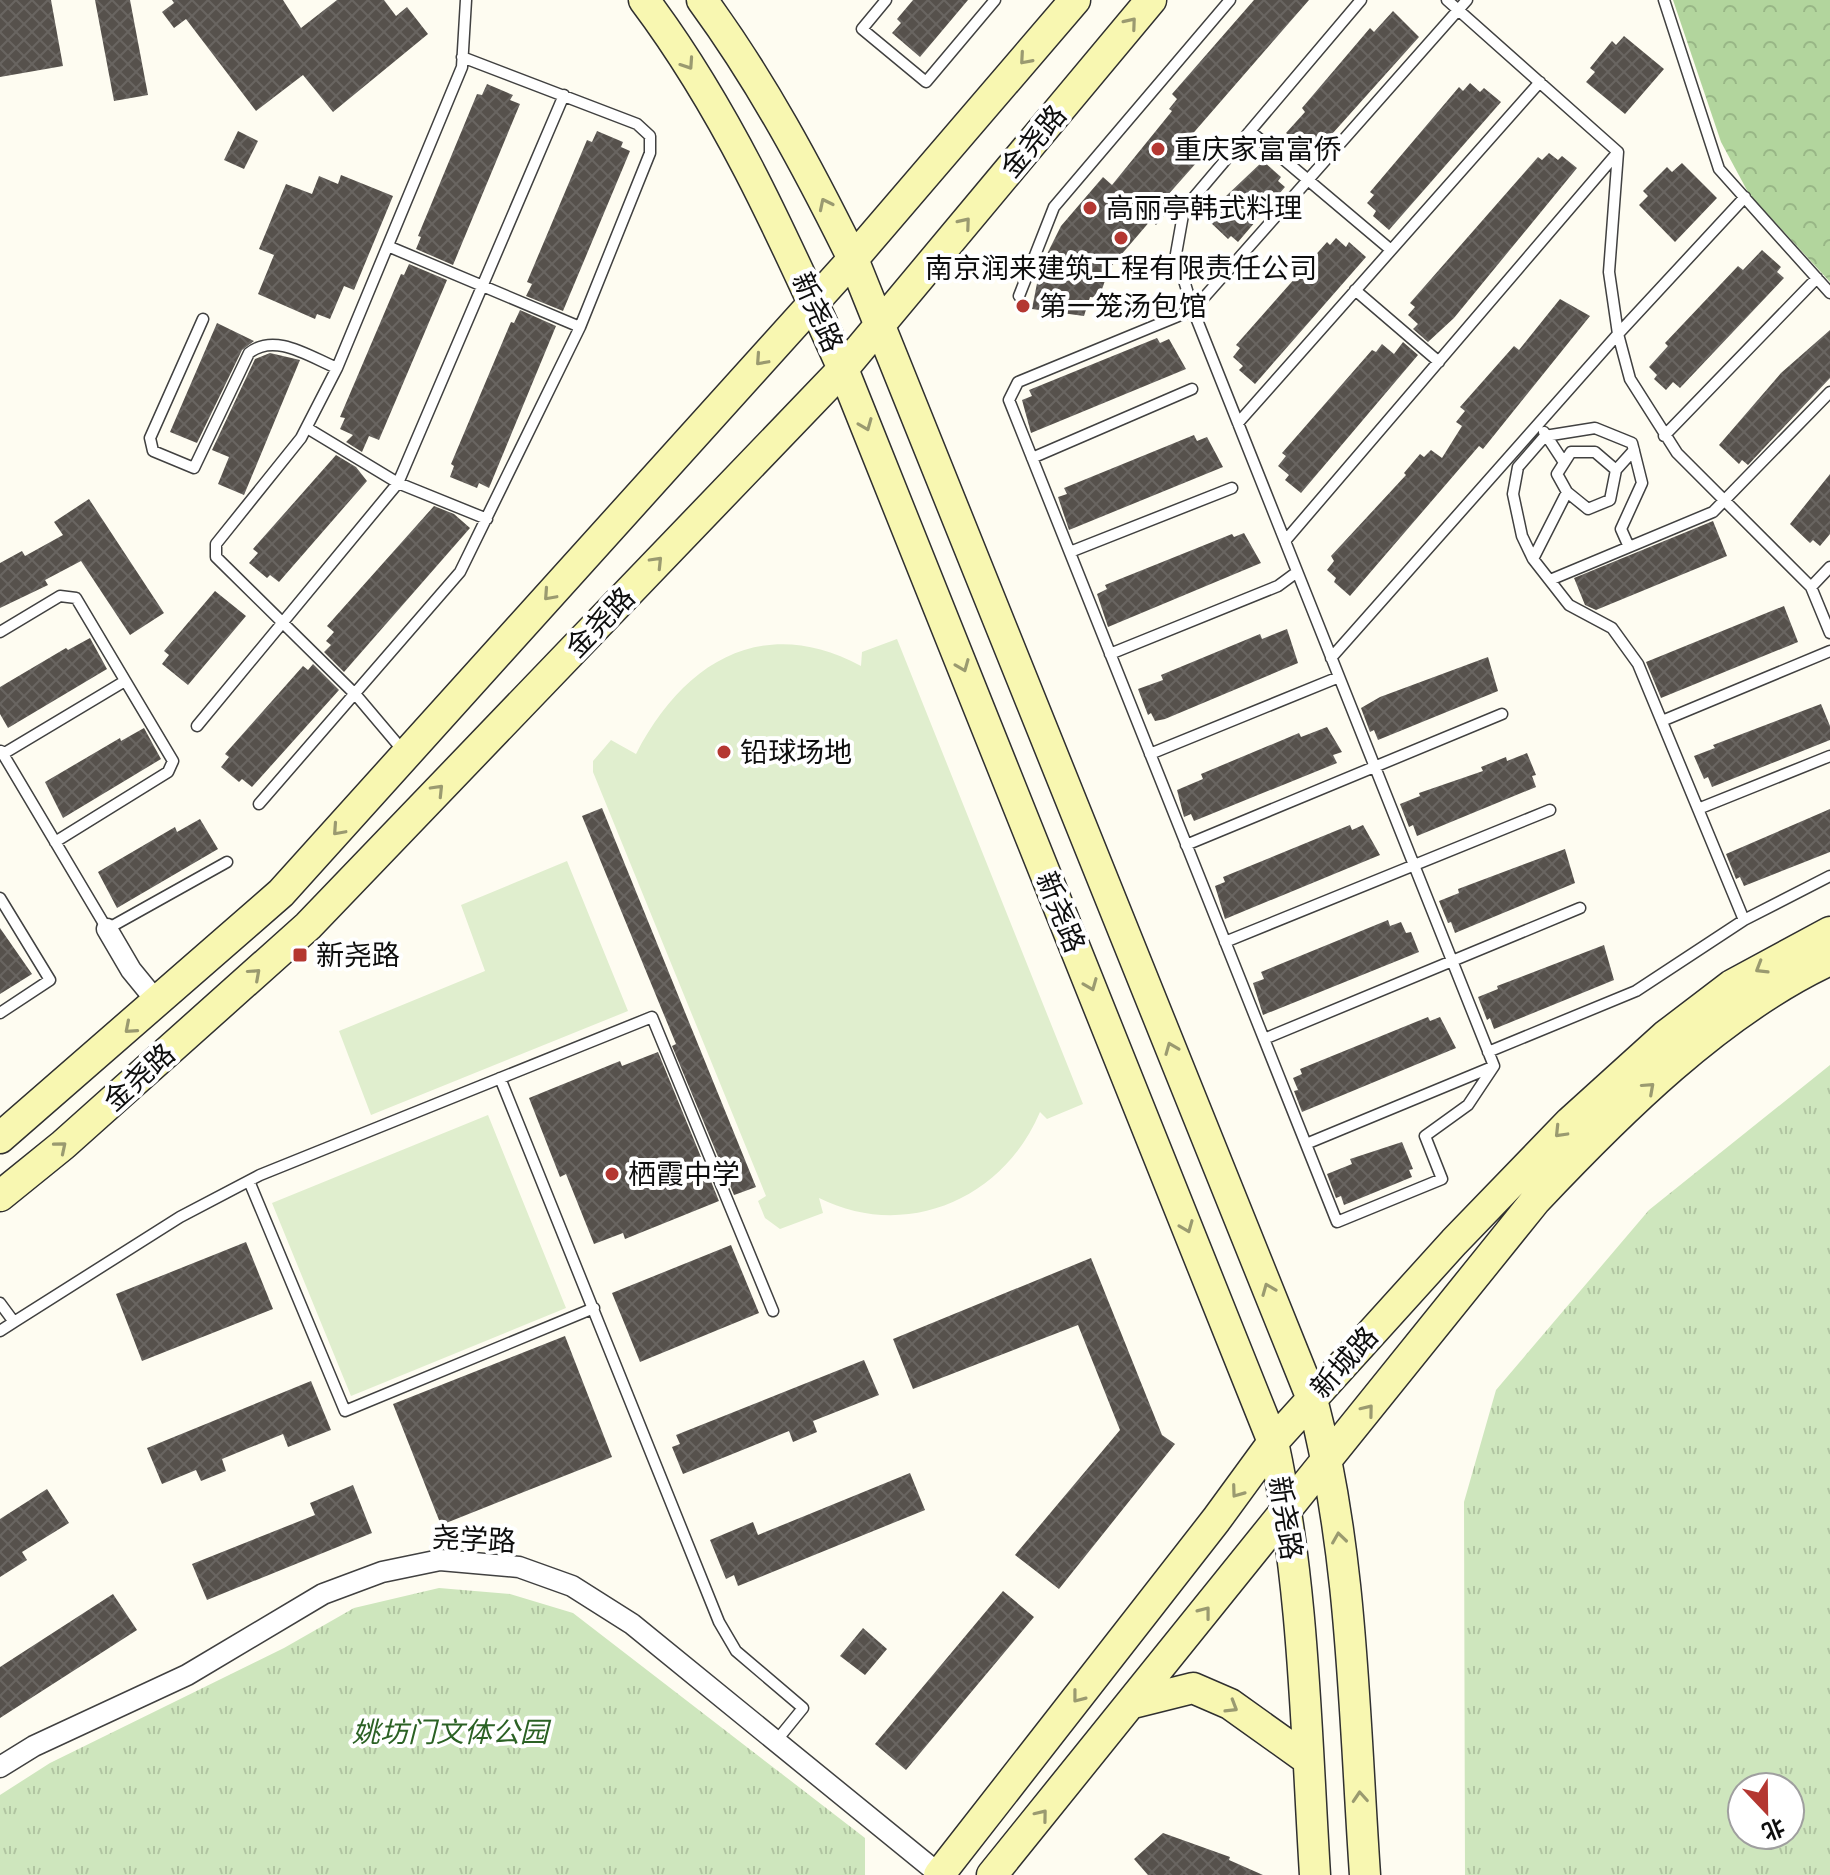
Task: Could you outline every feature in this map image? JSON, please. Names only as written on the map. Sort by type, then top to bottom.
[{"type":"main road","name":"新尧路","points":[[644,0],[717,107],[764,195],[843,369],[1273,1442],[1288,1509],[1297,1595],[1315,1875]]},
{"type":"main road","name":"新尧路","points":[[702,0],[750,66],[806,165],[853,259],[1312,1399],[1328,1459],[1344,1574],[1365,1875]]},
{"type":"main road","name":"金尧路","points":[[0,1138],[281,893],[853,259],[1075,0]]},
{"type":"main road","name":"金尧路","points":[[0,1196],[63,1145],[308,926],[843,369],[1151,0]]},
{"type":"main road","name":"新城路","points":[[939,1875],[1207,1532],[1273,1442],[1454,1242],[1591,1103],[1665,1036],[1732,985],[1830,932]]},
{"type":"main road","name":"新城路","points":[[992,1875],[1535,1201],[1598,1135],[1672,1068],[1760,1000],[1830,960]]},
{"type":"main road","points":[[1133,1703],[1193,1688],[1230,1704],[1307,1759]]},
{"type":"street","points":[[107,929],[131,970],[158,1003]]},
{"type":"street","name":"尧学路","points":[[0,1767],[34,1746],[187,1675],[323,1594],[382,1572],[440,1560],[519,1567],[572,1586],[632,1624],[939,1875]]},
{"type":"lane","points":[[406,754],[356,695],[216,557],[216,544],[307,428],[337,368],[390,247],[462,67],[466,0]]},
{"type":"lane","points":[[884,1],[862,29],[926,82],[995,0]]},
{"type":"lane","points":[[1019,296],[1054,207],[1230,0]]},
{"type":"lane","points":[[1361,0],[1184,209],[1176,254],[1193,310],[1494,1066]]},
{"type":"lane","points":[[1447,0],[1618,152]]},
{"type":"lane","points":[[1467,0],[1193,310],[1018,382],[1009,400],[1337,1222],[1442,1179],[1425,1136],[1468,1105],[1494,1066]]},
{"type":"lane","points":[[1664,0],[1719,169],[1830,293]]},
{"type":"lane","points":[[259,804],[460,572],[580,327],[650,153],[650,136],[637,124],[462,57]]},
{"type":"lane","points":[[1238,423],[1540,82]]},
{"type":"lane","points":[[197,726],[398,483],[564,95]]},
{"type":"lane","points":[[1250,131],[1391,250]]},
{"type":"lane","points":[[1618,152],[1609,272],[1618,334],[1630,379],[1664,436],[1811,587],[1830,633]]},
{"type":"lane","points":[[1285,541],[1618,152]]},
{"type":"lane","points":[[1331,658],[1618,334],[1745,197]]},
{"type":"lane","points":[[390,247],[580,327]]},
{"type":"lane","points":[[1664,436],[1817,278]]},
{"type":"lane","points":[[1355,290],[1439,362]]},
{"type":"lane","points":[[203,319],[150,438],[153,451],[194,468],[249,353],[259,344],[279,344],[337,368]]},
{"type":"lane","points":[[1032,458],[1192,389]]},
{"type":"lane","points":[[1550,580],[1713,512],[1830,392]]},
{"type":"lane","points":[[1540,423],[1545,436],[1563,461]]},
{"type":"lane","points":[[307,428],[398,483],[487,519]]},
{"type":"lane","points":[[1629,547],[1621,529],[1642,483],[1632,443],[1619,435],[1595,428],[1545,436],[1518,467],[1513,494],[1522,536],[1533,559],[1569,605],[1612,628],[1638,664],[1744,920]]},
{"type":"lane","points":[[1616,470],[1595,452],[1571,452],[1557,474],[1567,492],[1588,509],[1610,500],[1616,470],[1634,450]]},
{"type":"lane","points":[[1070,552],[1232,488]]},
{"type":"lane","points":[[1533,559],[1567,492]]},
{"type":"lane","points":[[1811,587],[1830,567]]},
{"type":"lane","points":[[1110,654],[1278,586],[1297,572]]},
{"type":"lane","points":[[0,632],[60,596],[76,598],[173,761],[168,772],[55,842]]},
{"type":"lane","points":[[1662,721],[1830,651]]},
{"type":"lane","points":[[1150,754],[1339,677]]},
{"type":"lane","points":[[125,681],[2,752],[107,929],[227,862]]},
{"type":"lane","points":[[1186,845],[1502,714]]},
{"type":"lane","points":[[1698,809],[1830,756]]},
{"type":"lane","points":[[1225,942],[1550,810]]},
{"type":"lane","points":[[1488,1052],[1636,991],[1744,920],[1830,876]]},
{"type":"lane","points":[[0,899],[50,980],[0,1013]]},
{"type":"lane","points":[[1264,1039],[1580,908]]},
{"type":"lane","points":[[0,1331],[180,1217],[249,1181],[652,1017],[773,1311]]},
{"type":"lane","points":[[1306,1144],[1494,1066]]},
{"type":"lane","points":[[500,1078],[727,1639],[736,1651],[803,1708],[777,1740]]},
{"type":"lane","points":[[249,1181],[345,1411],[594,1308]]},
{"type":"lane","points":[[0,1303],[14,1322]]},
{"type":"green space","points":[[1673,0],[1830,0],[1830,282],[1749,194],[1721,142]]},
{"type":"green space","points":[[897,639],[1083,1104],[1047,1119],[1040,1112],[1023,1143],[1002,1169],[976,1189],[948,1204],[917,1213],[885,1215],[852,1210],[819,1198],[823,1213],[780,1229],[765,1218],[758,1201],[766,1196],[593,772],[593,761],[611,740],[636,754],[677,694],[702,672],[729,656],[759,646],[791,644],[825,651],[861,666],[862,652]]},
{"type":"green space","points":[[567,861],[628,1011],[371,1115],[339,1031],[485,971],[461,905]]},
{"type":"green space","points":[[1830,1065],[1830,1875],[1465,1875],[1464,1502],[1496,1390],[1649,1210]]},
{"type":"green space","points":[[488,1115],[566,1308],[351,1396],[272,1203]]},
{"type":"green space","name":"姚坊门文体公园","points":[[439,1588],[510,1594],[573,1613],[865,1838],[865,1875],[0,1875],[0,1795],[50,1763],[284,1648],[354,1608]]},
{"type":"building","points":[[0,0],[51,0],[63,66],[0,77]]},
{"type":"building","points":[[95,0],[130,0],[148,95],[114,101]]},
{"type":"building","points":[[172,0],[283,0],[301,28],[337,0],[384,0],[396,16],[407,7],[428,34],[333,112],[303,75],[256,111],[186,19],[174,28],[162,12],[174,3]]},
{"type":"building","points":[[913,0],[968,0],[920,57],[892,33],[901,23],[897,19]]},
{"type":"building","points":[[1254,0],[1309,0],[1189,138],[1206,152],[1166,197],[1173,205],[1156,225],[1151,220],[1109,269],[1099,298],[1090,297],[1084,316],[1032,309],[1040,268],[1061,226],[1103,177],[1112,185],[1172,111],[1169,109],[1177,99],[1172,94]]},
{"type":"building","points":[[1393,11],[1419,37],[1315,153],[1308,147],[1306,149],[1286,133],[1305,112],[1302,108],[1370,28],[1374,32]]},
{"type":"building","points":[[1624,36],[1664,69],[1625,114],[1586,82],[1595,72],[1590,68],[1612,41],[1616,45]]},
{"type":"building","points":[[1470,83],[1480,92],[1484,88],[1501,102],[1389,230],[1373,216],[1376,211],[1367,203],[1374,195],[1370,192],[1459,87],[1463,91]]},
{"type":"building","points":[[487,84],[513,95],[510,100],[520,104],[453,265],[416,249],[421,237],[418,236],[477,94],[482,95]]},
{"type":"building","points":[[238,131],[258,141],[244,169],[224,160]]},
{"type":"building","points":[[597,131],[623,142],[621,147],[630,151],[563,311],[526,296],[532,284],[527,282],[587,140],[592,142]]},
{"type":"building","points":[[1549,153],[1558,160],[1562,156],[1577,168],[1454,318],[1428,342],[1413,329],[1418,324],[1408,315],[1415,307],[1410,303],[1538,157],[1542,160]]},
{"type":"building","points":[[1263,161],[1281,177],[1278,181],[1285,187],[1238,242],[1231,236],[1228,239],[1210,222],[1228,201],[1224,198]]},
{"type":"building","points":[[1682,163],[1717,198],[1675,242],[1639,205],[1648,196],[1643,191],[1667,167],[1672,172]]},
{"type":"building","points":[[341,175],[393,196],[354,290],[344,286],[330,319],[317,314],[315,319],[258,294],[274,255],[259,249],[286,184],[312,194],[319,176],[338,184]]},
{"type":"building","points":[[1336,238],[1346,247],[1349,242],[1366,257],[1255,384],[1239,370],[1243,366],[1233,357],[1240,348],[1236,345],[1327,242],[1330,245]]},
{"type":"building","points":[[1762,250],[1781,267],[1777,272],[1784,278],[1680,388],[1673,382],[1666,390],[1654,379],[1657,375],[1649,367],[1668,346],[1665,343],[1738,266],[1743,270]]},
{"type":"building","points":[[409,264],[447,280],[379,440],[369,436],[362,452],[346,442],[353,435],[340,429],[345,418],[340,417],[401,274],[404,275]]},
{"type":"building","points":[[1560,299],[1590,316],[1483,449],[1479,446],[1350,596],[1334,582],[1336,578],[1327,570],[1334,561],[1331,556],[1406,475],[1404,473],[1420,454],[1424,457],[1431,450],[1442,458],[1462,426],[1456,422],[1465,411],[1460,407],[1514,346],[1519,350]]},
{"type":"building","points":[[520,310],[556,326],[489,488],[479,483],[477,488],[450,477],[454,466],[451,464],[511,322],[514,323]]},
{"type":"building","points":[[217,323],[254,341],[242,350],[197,443],[170,432]]},
{"type":"building","points":[[1830,330],[1830,378],[1748,465],[1742,460],[1739,464],[1719,445],[1781,373]]},
{"type":"building","points":[[1157,338],[1160,343],[1169,339],[1186,369],[1031,433],[1022,400],[1032,396],[1029,390]]},
{"type":"building","points":[[1403,342],[1418,355],[1301,493],[1285,480],[1289,475],[1278,466],[1286,456],[1282,453],[1372,350],[1376,352],[1382,344],[1394,354]]},
{"type":"building","points":[[270,353],[300,360],[244,495],[218,484],[229,457],[212,450],[255,359]]},
{"type":"building","points":[[1194,435],[1197,441],[1207,437],[1223,467],[1069,530],[1058,497],[1067,494],[1064,488]]},
{"type":"building","points":[[336,455],[356,467],[367,481],[279,582],[270,575],[267,578],[249,563],[258,553],[253,549]]},
{"type":"building","points":[[1830,474],[1830,534],[1820,546],[1813,540],[1810,543],[1790,524]]},
{"type":"building","points":[[89,499],[164,613],[130,635],[81,561],[45,580],[48,585],[0,608],[0,563],[22,551],[25,556],[63,535],[54,522]]},
{"type":"building","points":[[434,506],[454,514],[470,528],[344,672],[324,652],[331,645],[326,641],[334,632],[327,626]]},
{"type":"building","points":[[1713,521],[1727,556],[1596,610],[1585,605],[1574,578]]},
{"type":"building","points":[[1244,533],[1261,563],[1108,627],[1097,594],[1107,589],[1105,585],[1232,534],[1234,537]]},
{"type":"building","points":[[215,591],[246,616],[188,685],[162,664],[169,655],[164,651]]},
{"type":"building","points":[[1784,606],[1798,642],[1661,698],[1646,662]]},
{"type":"building","points":[[1287,629],[1298,663],[1165,719],[1155,721],[1151,713],[1148,715],[1138,689],[1163,680],[1161,675],[1260,634],[1262,639]]},
{"type":"building","points":[[90,638],[107,669],[8,728],[0,714],[0,687],[66,648],[68,650]]},
{"type":"building","points":[[1488,657],[1498,691],[1378,740],[1374,730],[1370,732],[1361,708],[1380,697]]},
{"type":"building","points":[[313,664],[339,690],[252,787],[242,779],[239,782],[221,767],[229,757],[225,754],[303,666],[308,670]]},
{"type":"building","points":[[1821,704],[1830,726],[1830,740],[1712,787],[1708,777],[1704,779],[1694,756],[1715,748],[1713,745]]},
{"type":"building","points":[[1327,727],[1342,752],[1333,755],[1337,763],[1194,821],[1191,814],[1184,817],[1177,790],[1203,779],[1201,774],[1299,733],[1301,737]]},
{"type":"building","points":[[144,728],[161,759],[63,818],[45,782],[120,738],[121,741]]},
{"type":"building","points":[[1527,753],[1536,775],[1532,776],[1536,787],[1417,836],[1413,825],[1409,827],[1400,804],[1420,796],[1419,793],[1483,771],[1481,767]]},
{"type":"building","points":[[602,808],[756,1187],[734,1195],[672,1046],[676,1044],[582,816]]},
{"type":"building","points":[[1830,809],[1830,852],[1744,886],[1740,877],[1736,879],[1726,854]]},
{"type":"building","points":[[200,819],[218,849],[117,908],[98,872],[175,827],[177,832]]},
{"type":"building","points":[[1350,825],[1352,830],[1363,825],[1380,855],[1225,919],[1215,886],[1225,882],[1223,877]]},
{"type":"building","points":[[1565,849],[1575,883],[1455,933],[1451,922],[1448,923],[1439,901],[1459,893],[1458,889]]},
{"type":"building","points":[[1388,920],[1390,926],[1401,922],[1406,933],[1411,932],[1419,952],[1263,1015],[1253,983],[1264,979],[1261,972]]},
{"type":"building","points":[[0,928],[32,974],[0,994]]},
{"type":"building","points":[[1604,945],[1614,980],[1494,1029],[1490,1018],[1487,1020],[1478,997],[1498,989],[1497,986]]},
{"type":"building","points":[[1428,1017],[1430,1021],[1440,1017],[1456,1048],[1302,1112],[1293,1078],[1302,1074],[1300,1069]]},
{"type":"building","points":[[658,1052],[719,1201],[625,1239],[623,1233],[594,1244],[566,1174],[560,1177],[529,1098],[620,1061],[622,1066]]},
{"type":"building","points":[[1402,1142],[1413,1169],[1409,1170],[1412,1177],[1344,1205],[1341,1196],[1336,1198],[1327,1174],[1352,1164],[1350,1159]]},
{"type":"building","points":[[246,1242],[273,1309],[142,1361],[116,1294]]},
{"type":"building","points":[[731,1245],[759,1313],[640,1362],[612,1293]]},
{"type":"building","points":[[1091,1258],[1162,1435],[1175,1444],[1059,1589],[1015,1555],[1120,1430],[1078,1325],[913,1389],[893,1339]]},
{"type":"building","points":[[565,1336],[612,1457],[441,1525],[393,1404]]},
{"type":"building","points":[[864,1360],[879,1395],[813,1421],[817,1432],[793,1442],[789,1431],[683,1474],[672,1447],[680,1444],[676,1435]]},
{"type":"building","points":[[311,1381],[331,1430],[288,1447],[283,1434],[222,1459],[226,1471],[201,1481],[196,1470],[162,1484],[147,1448]]},
{"type":"building","points":[[910,1473],[925,1510],[738,1586],[734,1575],[726,1579],[710,1540],[753,1522],[758,1535]]},
{"type":"building","points":[[353,1485],[372,1533],[207,1600],[192,1564],[315,1515],[310,1503]]},
{"type":"building","points":[[47,1489],[69,1523],[22,1552],[27,1560],[0,1577],[0,1519]]},
{"type":"building","points":[[1003,1591],[1034,1617],[906,1770],[875,1744]]},
{"type":"building","points":[[113,1594],[137,1630],[0,1718],[0,1667]]},
{"type":"building","points":[[863,1628],[887,1649],[865,1675],[840,1656]]},
{"type":"building","points":[[1163,1833],[1230,1857],[1229,1860],[1263,1875],[1148,1875],[1134,1859]]},
{"type":"place","name":"重庆家富富侨","points":[[1158,149]]},
{"type":"place","name":"高丽亭韩式料理","points":[[1090,208]]},
{"type":"place","name":"南京润来建筑工程有限责任公司","points":[[1121,238]]},
{"type":"place","name":"第一笼汤包馆","points":[[1023,306]]},
{"type":"place","name":"铅球场地","points":[[724,752]]},
{"type":"place","name":"新尧路","points":[[300,955]]},
{"type":"place","name":"栖霞中学","points":[[612,1174]]}]
